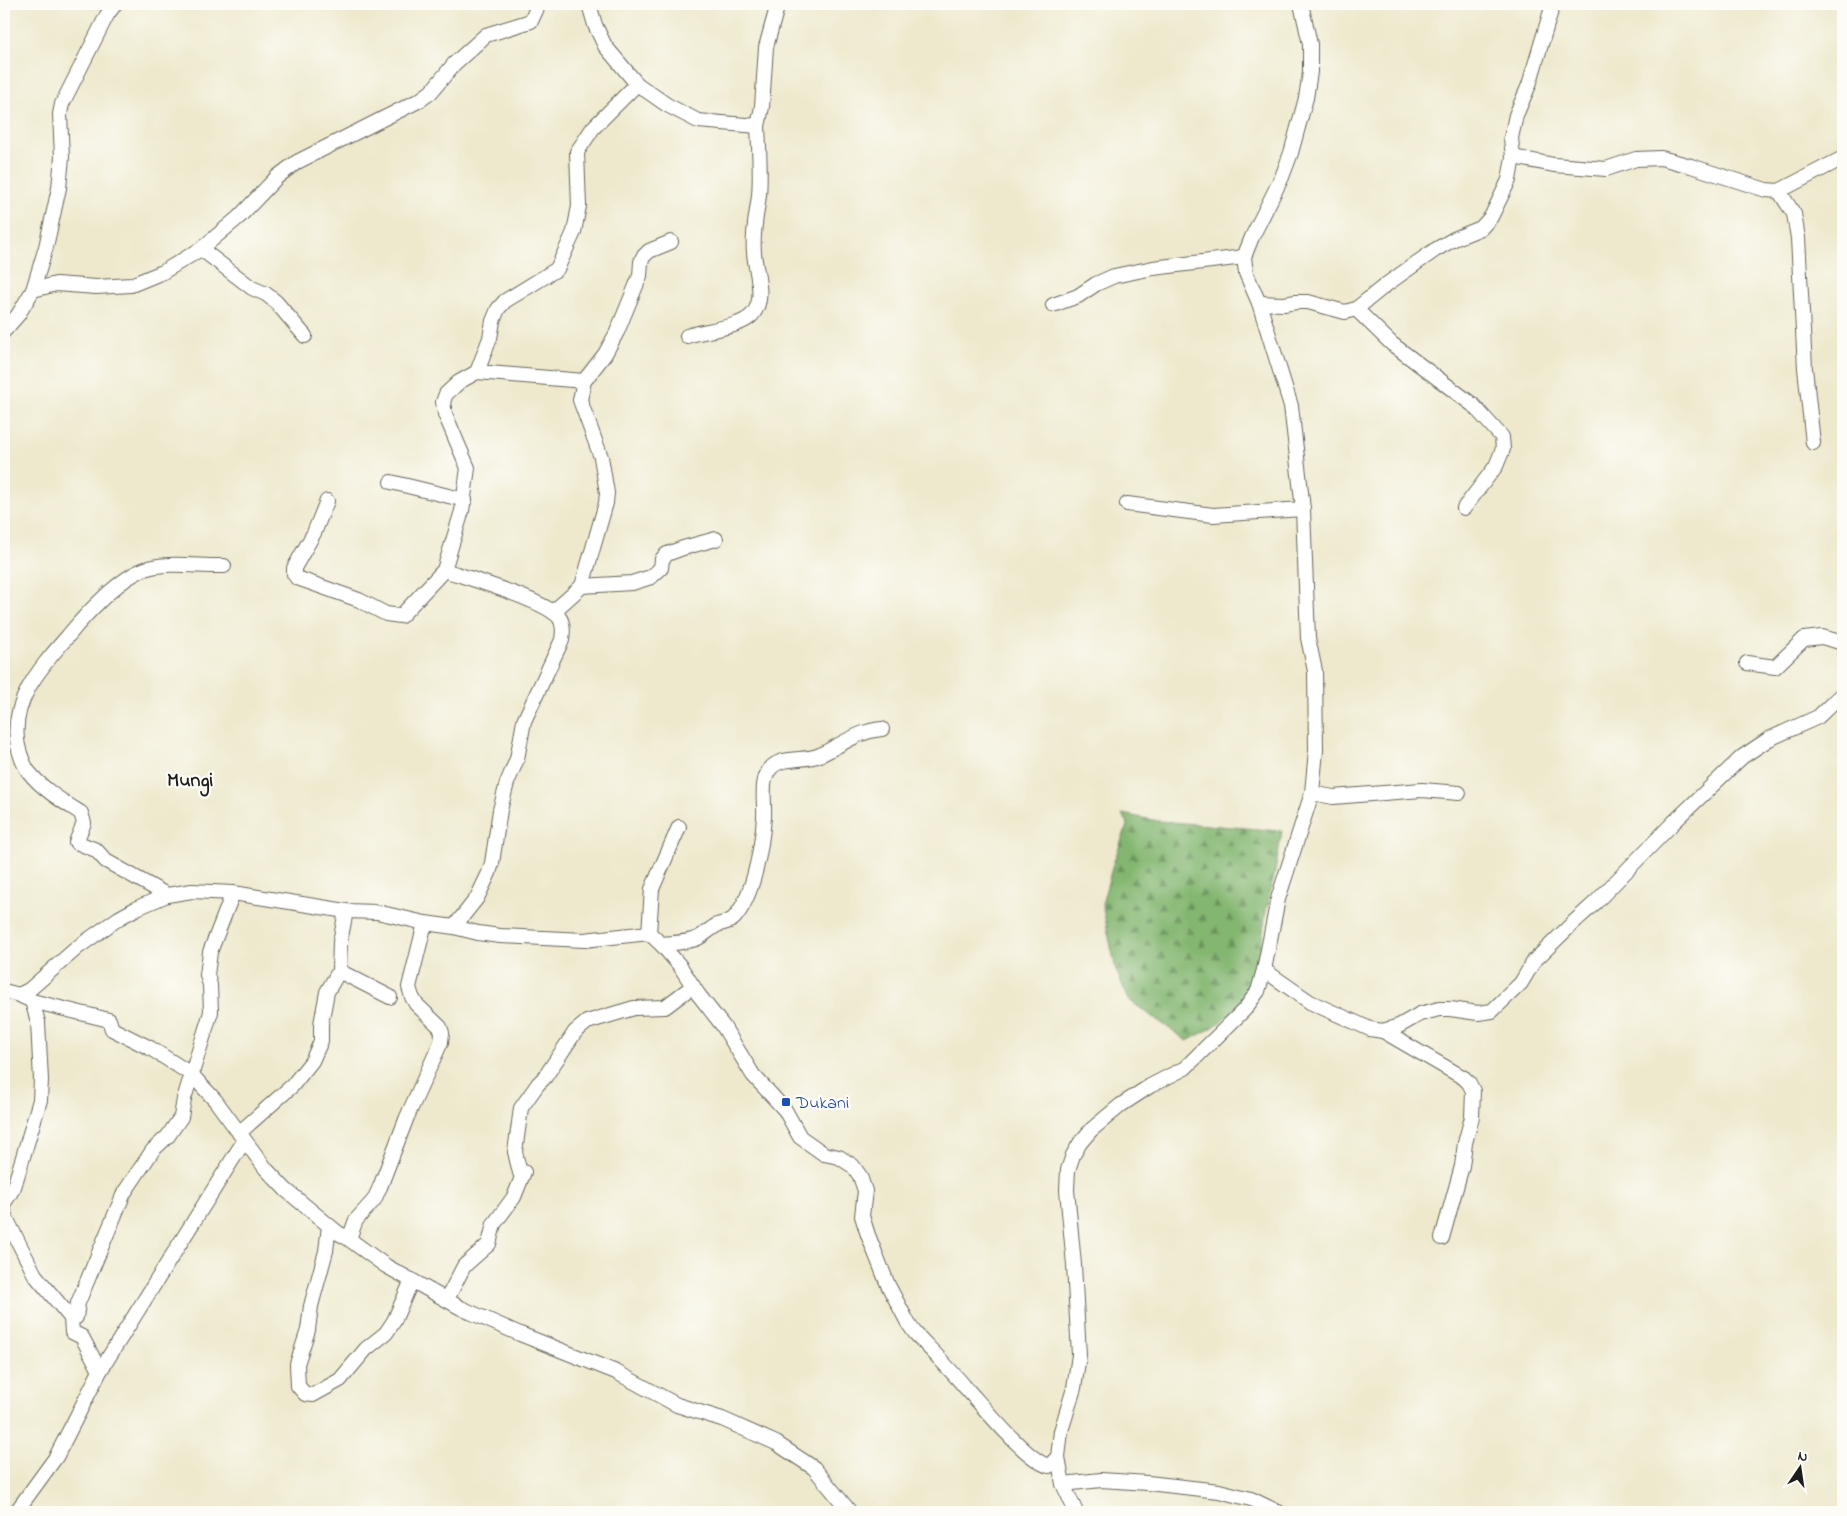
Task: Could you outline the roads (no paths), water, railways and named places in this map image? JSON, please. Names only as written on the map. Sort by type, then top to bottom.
[{"type":"street","points":[[4,331],[18,315],[33,290],[46,247],[59,188],[62,157],[60,114],[62,104],[107,15],[115,4]]},
{"type":"street","points":[[33,290],[56,284],[96,287],[131,285],[163,272],[201,249],[239,217],[276,177],[297,162],[420,100],[431,92],[454,64],[486,35],[530,22],[539,4]]},
{"type":"street","points":[[589,4],[595,25],[605,46],[637,84],[667,105],[698,121],[758,126]]},
{"type":"street","points":[[1076,1512],[1063,1484],[1058,1456],[1061,1431],[1074,1388],[1079,1355],[1078,1317],[1074,1290],[1074,1265],[1067,1190],[1068,1170],[1080,1142],[1091,1130],[1150,1086],[1185,1068],[1245,1009],[1258,991],[1278,899],[1312,793],[1316,750],[1315,671],[1308,638],[1304,509],[1291,406],[1259,303],[1246,273],[1244,257],[1282,177],[1291,153],[1306,98],[1310,72],[1310,44],[1301,4]]},
{"type":"street","points":[[1259,303],[1284,304],[1308,302],[1345,312],[1356,309],[1435,250],[1454,239],[1481,228],[1491,217],[1509,180],[1513,157],[1511,138],[1516,115],[1529,85],[1553,4]]},
{"type":"street","points":[[687,336],[740,323],[752,314],[760,298],[754,251],[754,223],[760,185],[758,126],[762,107],[766,47],[776,11]]},
{"type":"street","points":[[477,372],[490,338],[493,321],[501,305],[513,295],[558,269],[574,232],[579,206],[577,152],[593,128],[637,84]]},
{"type":"street","points":[[1513,157],[1554,165],[1606,169],[1636,159],[1661,158],[1766,190],[1779,191],[1843,158]]},
{"type":"street","points":[[1779,191],[1794,214],[1798,238],[1805,368],[1812,443]]},
{"type":"street","points":[[554,612],[582,586],[606,503],[607,494],[601,457],[580,400],[584,381],[605,354],[618,332],[640,276],[641,262],[644,257],[649,252],[671,242]]},
{"type":"street","points":[[201,249],[252,288],[266,294],[276,302],[305,336]]},
{"type":"street","points":[[1053,305],[1078,296],[1096,284],[1114,276],[1153,268],[1244,257]]},
{"type":"street","points":[[1356,309],[1392,344],[1473,405],[1502,437],[1503,449],[1496,466],[1464,508]]},
{"type":"street","points":[[327,501],[314,533],[294,568],[294,574],[297,578],[360,600],[386,614],[401,616],[444,570],[462,511],[468,468],[444,414],[443,402],[446,394],[459,382],[477,372],[584,381]]},
{"type":"street","points":[[392,482],[464,500]]},
{"type":"street","points":[[1127,504],[1213,515],[1304,509]]},
{"type":"street","points":[[582,586],[632,583],[651,577],[660,568],[662,559],[666,554],[716,538]]},
{"type":"street","points":[[168,895],[106,861],[96,850],[76,842],[84,824],[81,813],[45,789],[27,770],[20,754],[16,733],[18,713],[37,673],[86,614],[124,581],[144,569],[159,566],[224,566]]},
{"type":"street","points":[[444,570],[531,601],[554,612],[561,619],[564,630],[562,640],[524,721],[517,758],[503,795],[492,862],[478,898],[462,914],[454,927]]},
{"type":"street","points":[[1747,663],[1775,667],[1804,639],[1822,637],[1843,643]]},
{"type":"street","points":[[1383,1032],[1399,1026],[1420,1014],[1439,1009],[1478,1013],[1492,1011],[1521,983],[1534,961],[1742,757],[1769,739],[1818,718],[1843,693]]},
{"type":"street","points":[[661,944],[697,939],[719,924],[733,920],[741,909],[758,864],[764,817],[765,777],[770,768],[775,764],[790,760],[816,758],[857,735],[870,730],[882,729]]},
{"type":"street","points":[[1312,793],[1333,797],[1422,790],[1460,793]]},
{"type":"street","points":[[649,934],[652,889],[679,827]]},
{"type":"street","points":[[25,998],[30,990],[78,947],[118,918],[168,895],[192,892],[232,892],[346,911],[377,912],[424,923],[500,936],[584,940],[649,934],[661,944],[680,966],[723,1026],[753,1075],[785,1110],[800,1138],[824,1154],[839,1156],[853,1166],[860,1176],[865,1191],[862,1214],[868,1235],[888,1285],[908,1323],[915,1332],[1026,1452],[1039,1463],[1048,1466],[1058,1456]]},
{"type":"street","points":[[71,1318],[76,1316],[78,1303],[124,1193],[153,1150],[168,1136],[181,1117],[184,1099],[210,1012],[210,985],[207,975],[210,952],[232,892]]},
{"type":"street","points":[[16,1512],[56,1457],[100,1371],[242,1137],[292,1086],[312,1060],[321,1041],[321,1024],[328,992],[339,971],[340,942],[346,911]]},
{"type":"street","points":[[346,1236],[350,1236],[356,1220],[374,1200],[423,1080],[441,1042],[442,1033],[440,1027],[416,1004],[409,987],[424,923]]},
{"type":"street","points":[[1264,970],[1310,1002],[1383,1032],[1464,1078],[1469,1083],[1473,1091],[1472,1117],[1465,1143],[1462,1166],[1442,1238]]},
{"type":"street","points":[[339,971],[390,997]]},
{"type":"street","points":[[447,1299],[464,1266],[489,1244],[494,1224],[514,1197],[524,1172],[520,1173],[515,1152],[521,1108],[545,1077],[575,1032],[587,1022],[634,1008],[666,1007],[693,986]]},
{"type":"street","points":[[4,991],[109,1020],[112,1029],[138,1041],[191,1074],[215,1100],[266,1169],[286,1190],[329,1226],[360,1245],[372,1257],[461,1308],[520,1334],[616,1372],[677,1405],[722,1419],[776,1443],[814,1468],[850,1512]]},
{"type":"street","points":[[25,998],[38,1022],[41,1080],[40,1100],[16,1179],[4,1203],[4,1214],[35,1275],[71,1318],[72,1332],[82,1337],[100,1371]]},
{"type":"street","points":[[329,1226],[326,1251],[311,1306],[308,1330],[296,1364],[298,1386],[305,1394],[313,1395],[340,1380],[371,1344],[386,1333],[394,1321],[412,1280]]},
{"type":"street","points":[[1063,1484],[1111,1481],[1220,1491],[1252,1499],[1278,1512]]},
{"type":"place","name":"Dukani","points":[[786,1102]]},
{"type":"district","name":"Mungi","points":[[190,779]]}]
